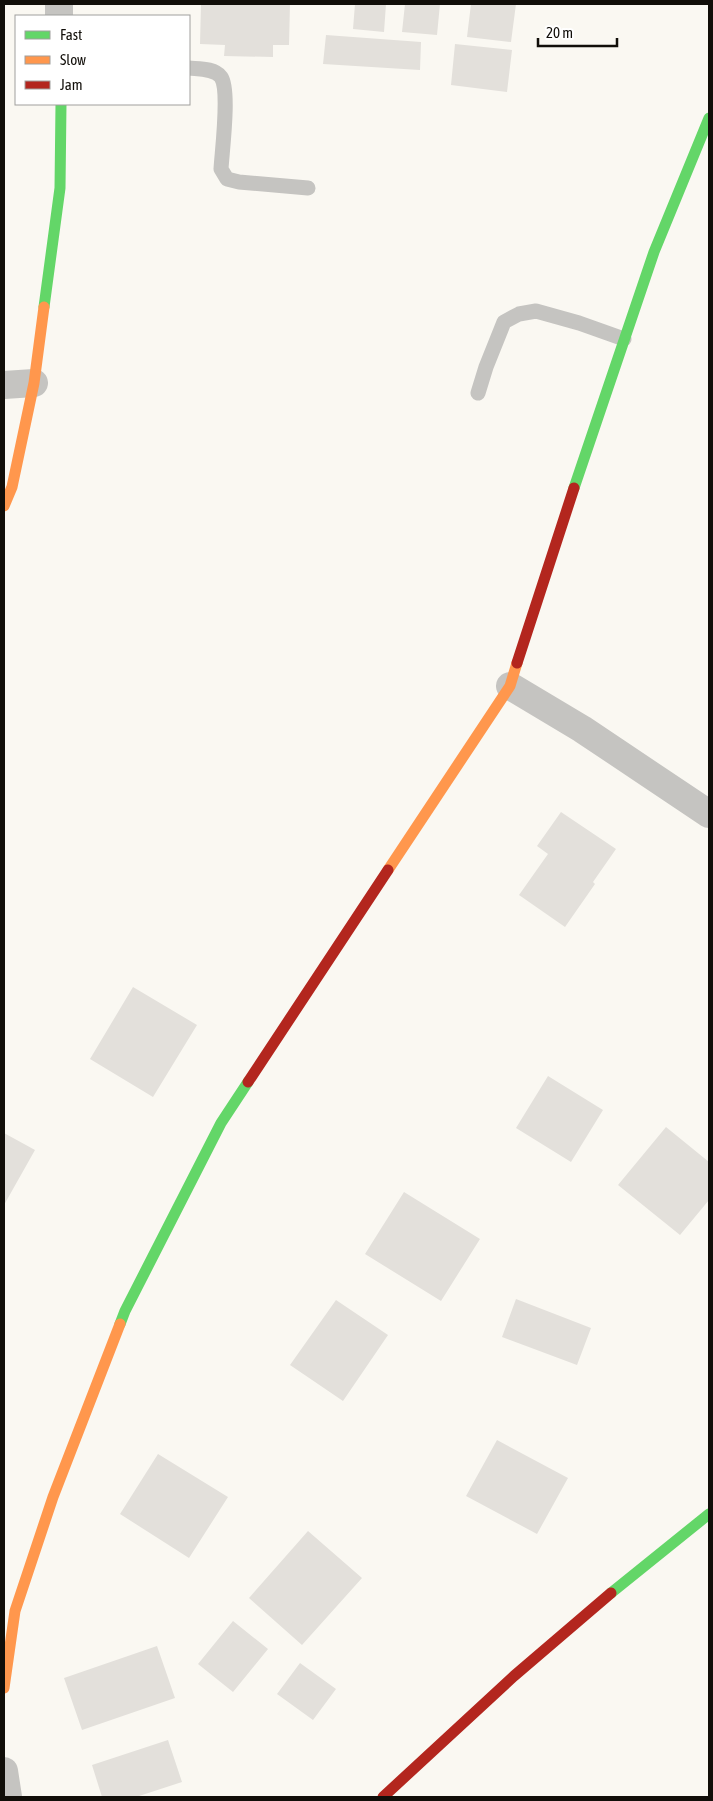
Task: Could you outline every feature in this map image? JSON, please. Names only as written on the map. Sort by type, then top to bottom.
[{"type":"street","points":[[4,506],[12,488],[34,383],[60,188],[61,105]]},
{"type":"street","points":[[4,1688],[15,1611],[53,1497],[124,1312],[221,1123],[510,686],[598,412],[654,252],[709,118]]},
{"type":"street","points":[[4,385],[34,383]]},
{"type":"street","points":[[510,686],[582,729],[709,814]]},
{"type":"street","points":[[383,1797],[514,1676],[604,1598],[709,1514]]},
{"type":"street","points":[[4,1771],[8,1797]]},
{"type":"lane","points":[[190,68],[210,70],[221,77],[226,91],[221,169],[227,179],[239,182],[308,188]]},
{"type":"lane","points":[[478,393],[504,322],[519,314],[536,312],[579,323],[624,339]]},
{"type":"building","points":[[201,4],[290,4],[289,45],[273,45],[273,57],[224,56],[225,45],[200,44]]},
{"type":"building","points":[[355,4],[386,4],[384,32],[353,29]]},
{"type":"building","points":[[405,4],[440,4],[437,35],[402,32]]},
{"type":"building","points":[[471,4],[516,4],[511,42],[467,37]]},
{"type":"building","points":[[326,35],[421,42],[420,70],[323,64]]},
{"type":"building","points":[[455,44],[512,50],[507,92],[451,85]]},
{"type":"building","points":[[561,812],[616,849],[593,882],[595,884],[565,927],[519,895],[548,854],[537,846]]},
{"type":"building","points":[[133,987],[197,1025],[153,1097],[90,1059]]},
{"type":"building","points":[[548,1076],[603,1110],[571,1162],[516,1128]]},
{"type":"building","points":[[666,1127],[709,1162],[709,1200],[680,1235],[618,1185]]},
{"type":"building","points":[[4,1133],[35,1150],[4,1205]]},
{"type":"building","points":[[404,1192],[480,1239],[441,1301],[365,1254]]},
{"type":"building","points":[[516,1299],[591,1328],[577,1365],[502,1337]]},
{"type":"building","points":[[336,1300],[388,1335],[343,1401],[290,1365]]},
{"type":"building","points":[[497,1440],[568,1478],[537,1534],[466,1496]]},
{"type":"building","points":[[158,1454],[228,1497],[189,1558],[120,1514]]},
{"type":"building","points":[[308,1531],[362,1578],[302,1645],[249,1598]]},
{"type":"building","points":[[233,1621],[268,1649],[233,1692],[198,1664]]},
{"type":"building","points":[[157,1646],[175,1698],[82,1730],[64,1678]]},
{"type":"building","points":[[300,1663],[336,1689],[313,1720],[277,1694]]},
{"type":"building","points":[[168,1740],[182,1782],[136,1797],[102,1797],[92,1765]]},
{"type":"traffic: fast","points":[[44,307],[60,188],[61,105]]},
{"type":"traffic: fast","points":[[574,488],[654,252],[709,118]]},
{"type":"traffic: fast","points":[[120,1324],[221,1123],[248,1082]]},
{"type":"traffic: fast","points":[[611,1593],[709,1514]]},
{"type":"traffic: slow","points":[[4,506],[12,487],[34,383],[44,307]]},
{"type":"traffic: slow","points":[[388,870],[510,686],[517,663]]},
{"type":"traffic: slow","points":[[4,1688],[15,1611],[53,1497],[120,1324]]},
{"type":"traffic: jam","points":[[517,663],[574,488]]},
{"type":"traffic: jam","points":[[248,1082],[388,870]]},
{"type":"traffic: jam","points":[[383,1797],[514,1676],[611,1593]]}]
